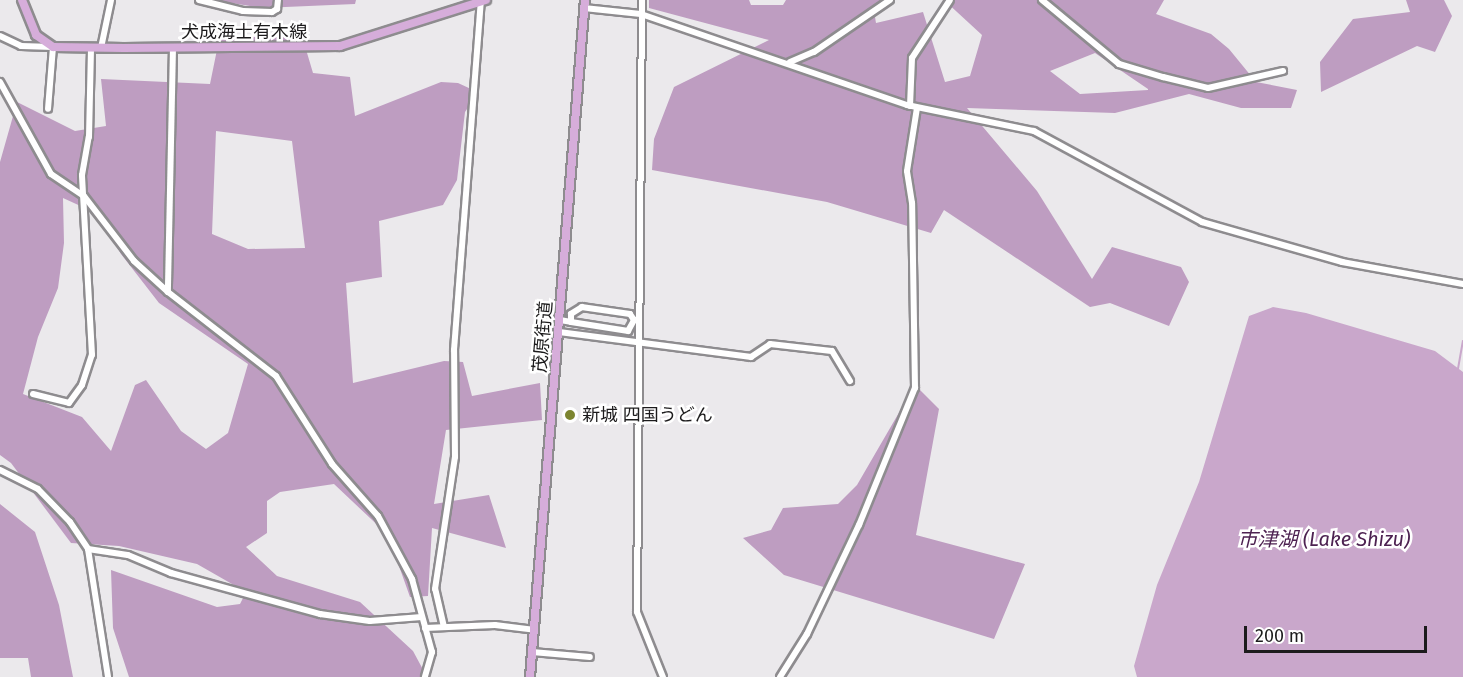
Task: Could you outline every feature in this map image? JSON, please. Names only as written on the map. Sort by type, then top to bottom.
[{"type":"main road","points":[[22,0],[36,35],[53,47]]},
{"type":"main road","name":"犬成海士有木線","points":[[53,47],[357,44],[483,0]]},
{"type":"main road","name":"茂原街道","points":[[530,677],[584,4]]},
{"type":"street","points":[[100,48],[111,0]]},
{"type":"street","points":[[199,0],[243,11],[272,12],[277,9],[278,0]]},
{"type":"street","points":[[444,627],[435,589],[455,457],[454,350],[483,0]]},
{"type":"street","points":[[642,0],[638,169],[642,344],[637,612],[663,677]]},
{"type":"street","points":[[790,62],[814,52],[890,0]]},
{"type":"street","points":[[780,677],[807,634],[859,525],[915,388],[912,204],[907,171],[913,107],[912,58],[950,0]]},
{"type":"street","points":[[1042,0],[1119,64],[1163,77],[1208,87],[1283,71]]},
{"type":"street","points":[[584,4],[641,14],[790,62],[913,107],[1012,126],[1054,140],[1171,208],[1202,222],[1342,262],[1447,283],[1463,284]]},
{"type":"street","points":[[0,36],[21,46],[53,47],[48,109]]},
{"type":"street","points":[[168,292],[173,47]]},
{"type":"street","points":[[33,394],[69,403],[90,365],[93,329],[84,196],[91,48]]},
{"type":"street","points":[[0,82],[51,174],[84,196],[134,261],[168,292],[276,376],[332,464],[378,516],[412,579],[432,652],[425,677]]},
{"type":"street","points":[[560,320],[571,322],[628,331],[634,320],[630,314],[582,307],[571,314],[571,322]]},
{"type":"street","points":[[559,332],[751,357],[770,344],[832,351],[850,381]]},
{"type":"street","points":[[0,470],[38,489],[70,522],[88,549],[108,677]]},
{"type":"street","points":[[88,549],[128,555],[171,573],[320,614],[370,621],[422,617]]},
{"type":"street","points":[[425,628],[495,625],[533,630]]},
{"type":"street","points":[[532,652],[590,657]]},
{"type":"shaded area","points":[[213,0],[356,0],[355,4],[262,8]]},
{"type":"shaded area","points":[[649,0],[749,0],[751,5],[783,5],[786,0],[883,0],[874,11],[876,23],[923,12],[945,82],[970,76],[982,35],[944,0],[1164,0],[1156,14],[1211,34],[1229,49],[1256,82],[1297,90],[1291,108],[1241,108],[1189,94],[1115,113],[967,108],[1037,191],[1092,279],[1112,247],[1181,267],[1189,282],[1169,326],[1110,303],[1090,307],[944,210],[931,233],[827,202],[652,170],[654,139],[674,87],[769,40],[649,8]],"holes":[[[1095,53],[1148,89],[1080,94],[1050,71]]]},
{"type":"shaded area","points":[[1406,0],[1444,0],[1452,16],[1435,52],[1417,46],[1321,92],[1320,62],[1353,19],[1410,12]]},
{"type":"shaded area","points":[[220,35],[302,36],[313,73],[350,77],[355,116],[441,82],[458,83],[471,89],[473,100],[465,112],[457,180],[443,205],[379,221],[382,277],[346,283],[353,383],[444,361],[463,362],[472,396],[540,383],[542,420],[446,430],[434,504],[489,495],[506,548],[432,528],[428,596],[410,597],[388,535],[334,484],[280,492],[267,501],[267,533],[246,547],[277,576],[360,602],[413,651],[427,677],[129,677],[113,628],[111,570],[217,607],[240,604],[246,592],[197,564],[119,546],[71,543],[11,463],[0,455],[0,162],[17,102],[75,131],[106,126],[101,79],[210,84]],"holes":[[[216,131],[292,141],[305,248],[248,249],[212,234]],[[63,198],[98,214],[121,254],[159,303],[248,364],[228,433],[206,449],[181,431],[146,380],[135,385],[111,451],[82,417],[23,394],[38,337],[58,288],[64,243]]]},
{"type":"shaded area","points":[[915,385],[939,409],[916,535],[1025,564],[994,639],[784,575],[743,538],[771,530],[783,508],[838,504],[857,485]]},
{"type":"shaded area","points":[[0,504],[35,532],[59,605],[73,677],[31,677],[28,658],[0,658]]},
{"type":"water","name":"市津湖 (Lake Shizu)","points":[[1273,307],[1306,313],[1435,351],[1463,372],[1463,677],[1137,677],[1134,666],[1157,585],[1199,482],[1249,316]]},
{"type":"waterway","points":[[1458,369],[1463,341]]},
{"type":"place","name":"新城 四国うどん","points":[[570,415]]}]
